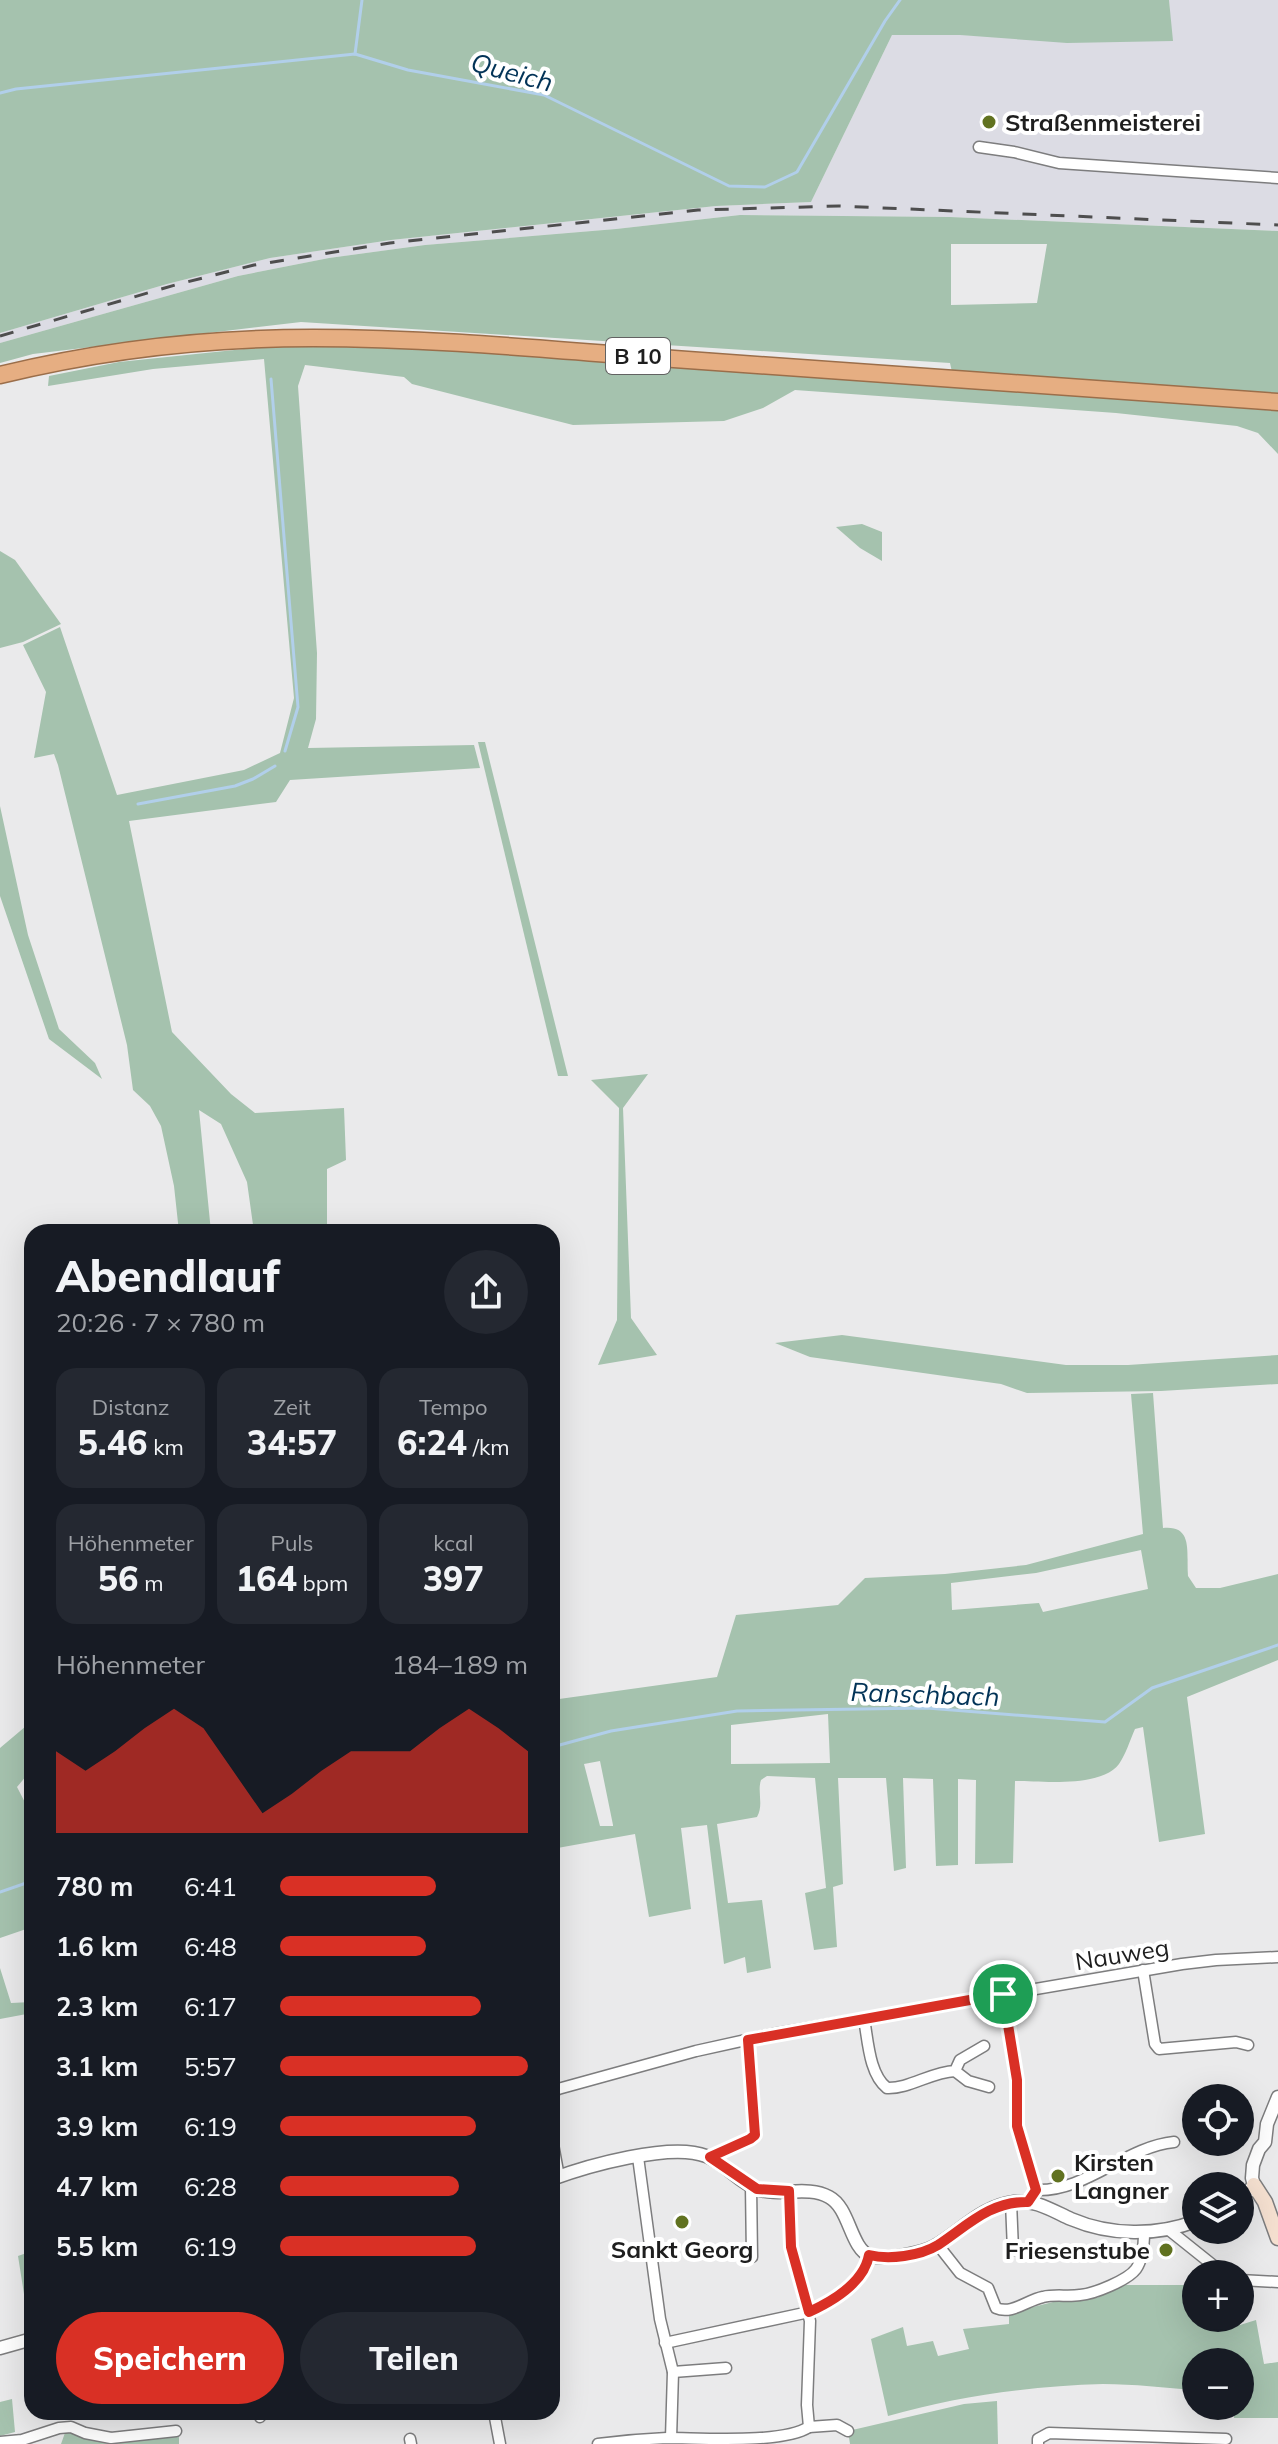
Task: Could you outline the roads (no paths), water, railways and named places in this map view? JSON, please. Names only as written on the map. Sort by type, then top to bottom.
[{"type":"highway","name":"B 10","points":[[0,375],[139,350],[257,340],[401,340],[1278,402]]},
{"type":"main road","points":[[1254,2185],[1265,2202],[1278,2238]]},
{"type":"street","points":[[979,147],[1084,166],[1278,178]]},
{"type":"street","points":[[1078,153],[1084,166]]},
{"type":"street","name":"Nauweg","points":[[560,2088],[748,2040],[1143,1970],[1203,1961],[1278,1957]]},
{"type":"street","points":[[1143,1970],[1155,2044],[1159,2049],[1236,2042],[1248,2045]]},
{"type":"street","points":[[1003,1994],[1017,2080],[1017,2126],[1036,2190]]},
{"type":"street","points":[[864,2019],[875,2070],[880,2082],[887,2088],[898,2088],[939,2071],[955,2071],[968,2081],[989,2087]]},
{"type":"street","points":[[710,2157],[755,2135],[748,2040]]},
{"type":"street","points":[[955,2071],[960,2060],[984,2046]]},
{"type":"street","points":[[1252,2172],[1259,2149],[1272,2139],[1267,2124],[1278,2097]]},
{"type":"street","points":[[1028,2202],[1036,2190],[1063,2187],[1157,2146],[1174,2142]]},
{"type":"street","points":[[560,2177],[638,2157],[686,2151],[710,2157],[761,2190],[816,2192],[832,2199],[842,2210],[863,2251],[887,2258],[938,2245],[973,2218],[1011,2202],[1028,2202],[1083,2223],[1119,2231],[1169,2230],[1182,2226]]},
{"type":"street","points":[[638,2157],[658,2308],[673,2372],[671,2438]]},
{"type":"street","points":[[751,2186],[752,2257]]},
{"type":"street","points":[[789,2191],[791,2247],[809,2312],[809,2427]]},
{"type":"street","points":[[1011,2202],[1013,2250]]},
{"type":"street","points":[[1169,2230],[1206,2260]]},
{"type":"street","points":[[938,2245],[960,2273],[988,2288],[996,2308],[1008,2311],[1031,2299],[1091,2293],[1125,2277],[1138,2264],[1144,2232]]},
{"type":"street","points":[[665,2343],[809,2312],[857,2280],[867,2267],[869,2255]]},
{"type":"street","points":[[1254,2281],[1278,2282]]},
{"type":"street","points":[[0,2348],[24,2341]]},
{"type":"street","points":[[673,2372],[726,2368]]},
{"type":"street","points":[[496,2420],[500,2444]]},
{"type":"street","points":[[1038,2444],[1038,2439],[1049,2433],[1226,2441],[1226,2424]]},
{"type":"street","points":[[598,2444],[671,2438],[780,2438],[809,2427],[837,2425],[848,2431]]},
{"type":"street","points":[[5,2442],[71,2427],[111,2438],[176,2431]]},
{"type":"waterway","points":[[355,54],[362,0]]},
{"type":"waterway","name":"Queich","points":[[0,93],[355,54],[408,70],[544,95],[729,186],[765,187],[797,172],[900,0]]},
{"type":"waterway","points":[[271,379],[298,707],[285,751]]},
{"type":"waterway","points":[[138,804],[235,786],[275,766]]},
{"type":"waterway","name":"Ranschbach","points":[[560,1745],[611,1731],[737,1711],[927,1708],[1105,1722],[1152,1688],[1278,1645]]},
{"type":"waterway","name":"Ranschbach","points":[[0,1892],[24,1884]]},
{"type":"railway","points":[[0,336],[254,265],[390,243],[698,210],[839,206],[1278,225]]},
{"type":"place","name":"Straßenmeisterei","points":[[989,122]]},
{"type":"place","name":"Kirsten Langner","points":[[1058,2176]]},
{"type":"place","name":"Sankt Georg","points":[[682,2222]]},
{"type":"place","name":"Friesenstube","points":[[1166,2250]]}]
